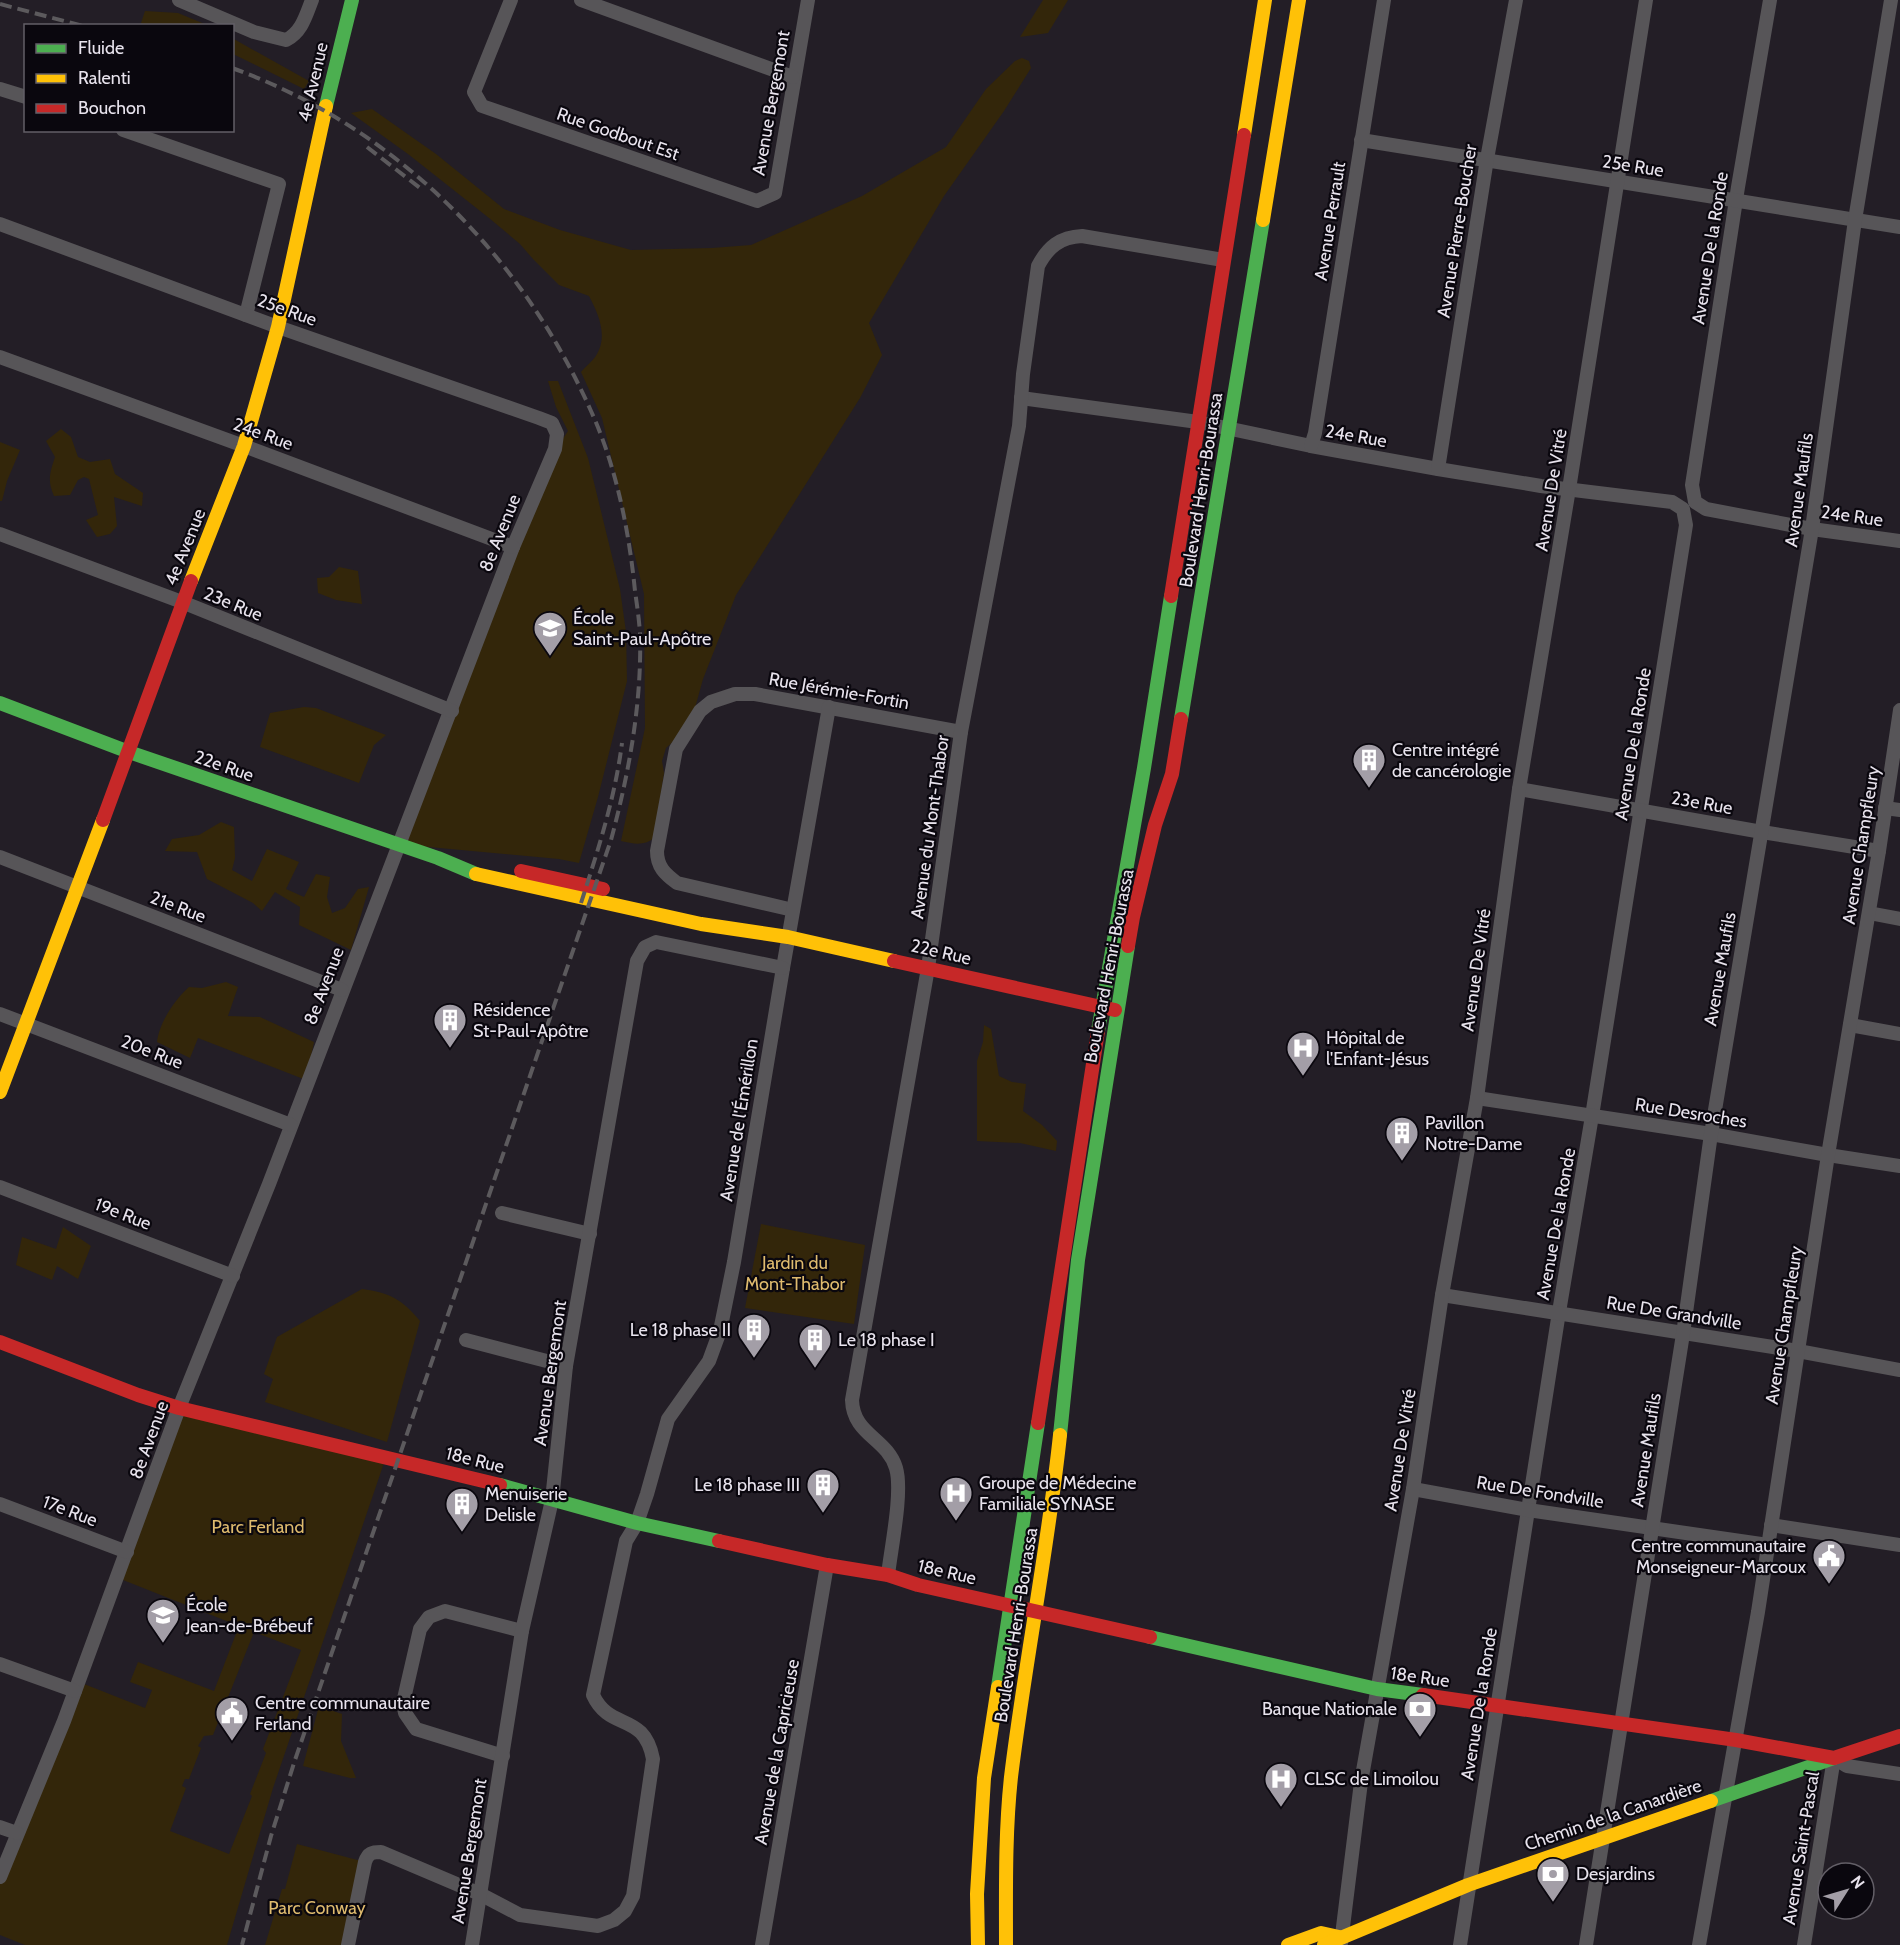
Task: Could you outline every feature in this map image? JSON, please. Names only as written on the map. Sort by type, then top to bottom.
[{"type":"main road","name":"4e Avenue","points":[[0,1092],[129,752],[182,603],[244,446],[278,327],[327,100],[352,0]]},
{"type":"main road","name":"Boulevard Henri-Bourassa","points":[[978,1945],[977,1894],[983,1788],[1102,1007],[1144,768],[1265,0]]},
{"type":"main road","name":"Boulevard Henri-Bourassa","points":[[1006,1945],[1006,1857],[1011,1778],[1052,1507],[1078,1260],[1133,917],[1155,825],[1172,774],[1299,0]]},
{"type":"main road","name":"22e Rue","points":[[0,703],[129,752],[400,847],[438,858],[478,875],[701,924],[788,937],[1117,1011]]},
{"type":"main road","name":"18e Rue","points":[[0,1342],[138,1395],[180,1408],[497,1484],[637,1522],[827,1565],[888,1575],[918,1585],[1377,1689],[1736,1740],[1834,1758]]},
{"type":"main road","name":"Chemin de la Canardière","points":[[1324,1945],[1341,1941],[1468,1885],[1900,1736]]},
{"type":"main road","name":"Chemin de la Canardière","points":[[1288,1945],[1321,1934],[1341,1941]]},
{"type":"street","points":[[179,0],[254,32],[286,40],[302,24],[312,0]]},
{"type":"street","name":"Rue Godbout Est","points":[[511,0],[474,92],[482,106],[757,201]]},
{"type":"street","points":[[581,0],[793,77]]},
{"type":"street","name":"Avenue Bergemont","points":[[757,201],[774,193],[808,0]]},
{"type":"street","name":"Avenue Perrault","points":[[1311,446],[1315,433],[1384,0]]},
{"type":"street","name":"Avenue Pierre-Boucher","points":[[1438,469],[1487,159],[1516,0]]},
{"type":"street","name":"Avenue De Vitré","points":[[1341,1941],[1361,1782],[1413,1489],[1442,1295],[1477,1098],[1519,789],[1646,0]]},
{"type":"street","name":"Avenue De la Ronde","points":[[1460,1945],[1736,200],[1770,0]]},
{"type":"street","name":"Avenue Maufils","points":[[1586,1945],[1683,1334],[1711,1134],[1812,529],[1855,220],[1891,0]]},
{"type":"street","points":[[0,88],[24,96]]},
{"type":"street","points":[[129,132],[279,184],[246,315]]},
{"type":"street","name":"25e Rue","points":[[1361,140],[1900,227]]},
{"type":"street","name":"25e Rue","points":[[0,224],[278,327],[539,418],[552,423],[557,434]]},
{"type":"street","name":"Avenue du Mont-Thabor","points":[[888,1575],[899,1485],[896,1468],[886,1450],[857,1423],[852,1413],[852,1400],[928,968],[961,732],[1018,426],[1038,266],[1045,252],[1053,244],[1068,237],[1082,236],[1223,260]]},
{"type":"street","name":"24e Rue","points":[[0,357],[513,547]]},
{"type":"street","name":"24e Rue","points":[[1021,398],[1198,422],[1311,446],[1438,469],[1672,502],[1812,529],[1900,541]]},
{"type":"street","name":"8e Avenue","points":[[0,1877],[101,1624],[180,1408],[379,894],[400,847],[513,547],[555,448],[557,434]]},
{"type":"street","name":"23e Rue","points":[[0,534],[182,603],[452,711]]},
{"type":"street","name":"Rue Jérémie-Fortin","points":[[793,910],[677,883],[663,873],[657,859],[657,851],[676,749],[700,711],[711,702],[735,694],[755,694],[961,732]]},
{"type":"street","name":"Avenue de l'Émérillon","points":[[348,1945],[365,1862],[367,1856],[373,1852],[381,1852],[480,1894],[520,1915],[598,1926],[614,1920],[625,1911],[633,1896],[653,1759],[651,1746],[634,1726],[609,1716],[599,1707],[593,1695],[626,1541],[637,1522],[647,1494],[668,1419],[710,1361],[720,1331],[735,1262],[788,937],[829,707]]},
{"type":"street","name":"Avenue Champfleury","points":[[1699,1945],[1727,1794],[1768,1545],[1900,710]]},
{"type":"street","name":"23e Rue","points":[[1519,789],[1879,851]]},
{"type":"street","points":[[1885,808],[1900,810]]},
{"type":"street","name":"21e Rue","points":[[0,857],[342,990]]},
{"type":"street","points":[[1869,913],[1900,919]]},
{"type":"street","name":"Avenue Bergemont","points":[[472,1945],[522,1631],[552,1500],[566,1366],[637,961],[645,947],[656,942],[783,968]]},
{"type":"street","name":"20e Rue","points":[[0,1014],[291,1125]]},
{"type":"street","points":[[1850,1025],[1900,1034]]},
{"type":"street","name":"Rue Desroches","points":[[1477,1098],[1900,1166]]},
{"type":"street","name":"19e Rue","points":[[0,1187],[233,1276]]},
{"type":"street","points":[[501,1213],[590,1234]]},
{"type":"street","name":"Rue De Grandville","points":[[1442,1295],[1798,1351],[1900,1370]]},
{"type":"street","points":[[466,1340],[566,1366]]},
{"type":"street","name":"Rue De Fondville","points":[[1413,1489],[1528,1510],[1768,1545]]},
{"type":"street","name":"17e Rue","points":[[0,1504],[128,1552]]},
{"type":"street","points":[[1771,1525],[1900,1545]]},
{"type":"street","name":"Avenue de la Capricieuse","points":[[762,1945],[827,1565]]},
{"type":"street","points":[[503,1756],[416,1729],[405,1713],[403,1703],[420,1629],[429,1617],[445,1611],[522,1631]]},
{"type":"street","points":[[0,1664],[75,1691]]},
{"type":"street","name":"18e Rue","points":[[1834,1758],[1847,1766],[1900,1774]]},
{"type":"street","name":"Avenue Saint-Pascal","points":[[1804,1945],[1834,1758]]},
{"type":"street","points":[[0,1827],[17,1833]]},
{"type":"green space","points":[[1043,0],[1068,0],[1048,33],[1020,37]]},
{"type":"green space","points":[[145,11],[178,13],[205,24],[142,24]]},
{"type":"green space","points":[[234,39],[309,81],[304,89],[234,54]]},
{"type":"green space","points":[[1022,58],[1029,61],[1031,68],[1004,111],[944,196],[869,323],[882,355],[860,398],[736,595],[703,679],[690,726],[666,748],[662,761],[664,773],[654,838],[639,844],[621,841],[645,728],[644,594],[602,418],[581,372],[596,356],[600,347],[602,332],[598,317],[589,296],[559,285],[520,244],[489,218],[408,154],[351,113],[372,109],[436,154],[504,209],[560,230],[631,250],[751,245],[862,196],[946,147],[986,89],[1015,61]]},
{"type":"green space","name":"École Saint-Paul-Apôtre","points":[[548,381],[558,381],[588,458],[620,589],[626,632],[627,681],[579,863],[559,859],[407,845],[400,847],[562,440],[568,431],[556,407]]},
{"type":"green space","points":[[61,429],[71,437],[78,457],[90,462],[110,459],[115,474],[143,493],[142,506],[114,497],[117,526],[110,534],[97,537],[86,520],[98,515],[89,479],[84,477],[78,480],[70,495],[54,496],[50,486],[50,476],[55,457],[46,441]]},
{"type":"green space","points":[[0,442],[20,450],[7,481],[2,501],[0,501]]},
{"type":"green space","points":[[339,567],[358,571],[362,604],[336,600],[318,593],[317,578],[329,577]]},
{"type":"green space","points":[[304,707],[316,708],[386,735],[374,745],[359,783],[260,747],[270,713]]},
{"type":"green space","points":[[221,822],[234,827],[235,858],[232,870],[252,881],[267,849],[299,862],[286,889],[304,897],[316,874],[330,877],[327,897],[332,913],[345,908],[358,889],[369,887],[351,950],[299,925],[300,907],[275,892],[262,911],[253,903],[207,879],[197,852],[165,851],[172,839],[199,835]]},
{"type":"green space","points":[[226,982],[238,987],[228,1016],[260,1017],[314,1042],[306,1080],[198,1038],[190,1058],[157,1042],[168,1012],[189,987],[202,988]]},
{"type":"green space","points":[[984,1025],[991,1029],[999,1076],[1012,1082],[1026,1084],[1023,1111],[1042,1125],[1057,1141],[1056,1151],[1020,1143],[977,1141],[977,1061],[983,1042]]},
{"type":"green space","name":"Jardin du Mont-Thabor","points":[[761,1224],[865,1245],[854,1324],[745,1308]]},
{"type":"green space","points":[[63,1227],[91,1246],[78,1279],[57,1266],[52,1280],[16,1265],[22,1237],[56,1249]]},
{"type":"green space","points":[[362,1289],[395,1298],[420,1321],[387,1442],[265,1402],[273,1379],[264,1374],[277,1337]]},
{"type":"green space","name":"Parc Ferland","points":[[179,1408],[386,1457],[273,1788],[227,1945],[25,1945],[0,1935],[0,1877],[79,1682],[145,1708],[152,1690],[130,1682],[138,1662],[214,1691],[239,1626],[118,1578]],"holes":[[[254,1632],[301,1650],[263,1749],[266,1753],[229,1854],[170,1831],[186,1788],[182,1786],[185,1779],[189,1779],[201,1748],[198,1746],[204,1736],[213,1735]]]},
{"type":"green space","points":[[319,1706],[342,1714],[341,1741],[356,1778],[303,1766]]},
{"type":"green space","name":"Parc Conway","points":[[297,1844],[365,1862],[348,1945],[265,1945],[282,1889],[285,1889]]},
{"type":"railway","points":[[0,4],[75,24]]},
{"type":"railway","points":[[234,69],[291,93],[347,124],[399,161],[446,203],[490,249],[528,299],[562,354],[591,411],[608,454],[625,522],[640,633],[639,685],[633,738],[611,840],[295,1760],[271,1836],[242,1945]]},
{"type":"railway","points":[[367,147],[420,188]]},
{"type":"railway","points":[[581,903],[600,844],[622,743]]},
{"type":"traffic: fast","points":[[326,106],[352,0]]},
{"type":"traffic: fast","points":[[1181,719],[1263,220]]},
{"type":"traffic: fast","points":[[1098,1031],[1144,768],[1171,596]]},
{"type":"traffic: fast","points":[[0,703],[129,752],[438,858],[476,874]]},
{"type":"traffic: fast","points":[[1060,1435],[1078,1260],[1128,946]]},
{"type":"traffic: fast","points":[[998,1687],[1038,1423]]},
{"type":"traffic: fast","points":[[500,1485],[637,1523],[719,1541]]},
{"type":"traffic: fast","points":[[1150,1637],[1377,1689],[1423,1695]]},
{"type":"traffic: fast","points":[[1711,1801],[1834,1758]]},
{"type":"traffic: slow","points":[[1244,135],[1265,0]]},
{"type":"traffic: slow","points":[[1263,220],[1299,0]]},
{"type":"traffic: slow","points":[[191,581],[244,446],[278,327],[326,106]]},
{"type":"traffic: slow","points":[[0,1092],[103,820]]},
{"type":"traffic: slow","points":[[476,874],[701,924],[788,937],[894,961]]},
{"type":"traffic: slow","points":[[1006,1945],[1007,1840],[1011,1777],[1060,1435]]},
{"type":"traffic: slow","points":[[978,1945],[977,1894],[984,1778],[998,1687]]},
{"type":"traffic: slow","points":[[1324,1945],[1468,1885],[1711,1801]]},
{"type":"traffic: slow","points":[[1288,1945],[1321,1933],[1339,1937]]},
{"type":"traffic: jam","points":[[1171,596],[1244,135]]},
{"type":"traffic: jam","points":[[103,820],[191,581]]},
{"type":"traffic: jam","points":[[1128,946],[1155,825],[1172,774],[1181,719]]},
{"type":"traffic: jam","points":[[521,871],[603,889]]},
{"type":"traffic: jam","points":[[894,961],[1115,1010]]},
{"type":"traffic: jam","points":[[1038,1423],[1098,1031]]},
{"type":"traffic: jam","points":[[0,1342],[138,1395],[179,1408],[500,1485]]},
{"type":"traffic: jam","points":[[719,1541],[827,1565],[888,1575],[918,1585],[1150,1637]]},
{"type":"traffic: jam","points":[[1423,1695],[1736,1740],[1834,1758],[1900,1736]]},
{"type":"place","name":"École Saint-Paul-Apôtre","points":[[550,657]]},
{"type":"place","name":"Centre intégré de cancérologie","points":[[1369,789]]},
{"type":"place","name":"Résidence St-Paul-Apôtre","points":[[450,1049]]},
{"type":"place","name":"Hôpital de l'Enfant-Jésus","points":[[1303,1077]]},
{"type":"place","name":"Pavillon Notre-Dame","points":[[1402,1162]]},
{"type":"place","name":"Le 18 phase II","points":[[754,1359]]},
{"type":"place","name":"Le 18 phase I","points":[[815,1369]]},
{"type":"place","name":"Le 18 phase III","points":[[823,1514]]},
{"type":"place","name":"Groupe de Médecine Familiale SYNASE","points":[[956,1522]]},
{"type":"place","name":"Menuiserie Delisle","points":[[462,1533]]},
{"type":"place","name":"Centre communautaire Monseigneur-Marcoux","points":[[1829,1585]]},
{"type":"place","name":"École Jean-de-Brébeuf","points":[[163,1644]]},
{"type":"place","name":"Banque Nationale","points":[[1420,1738]]},
{"type":"place","name":"Centre communautaire Ferland","points":[[232,1742]]},
{"type":"place","name":"CLSC de Limoilou","points":[[1281,1808]]},
{"type":"place","name":"Desjardins","points":[[1553,1903]]}]
